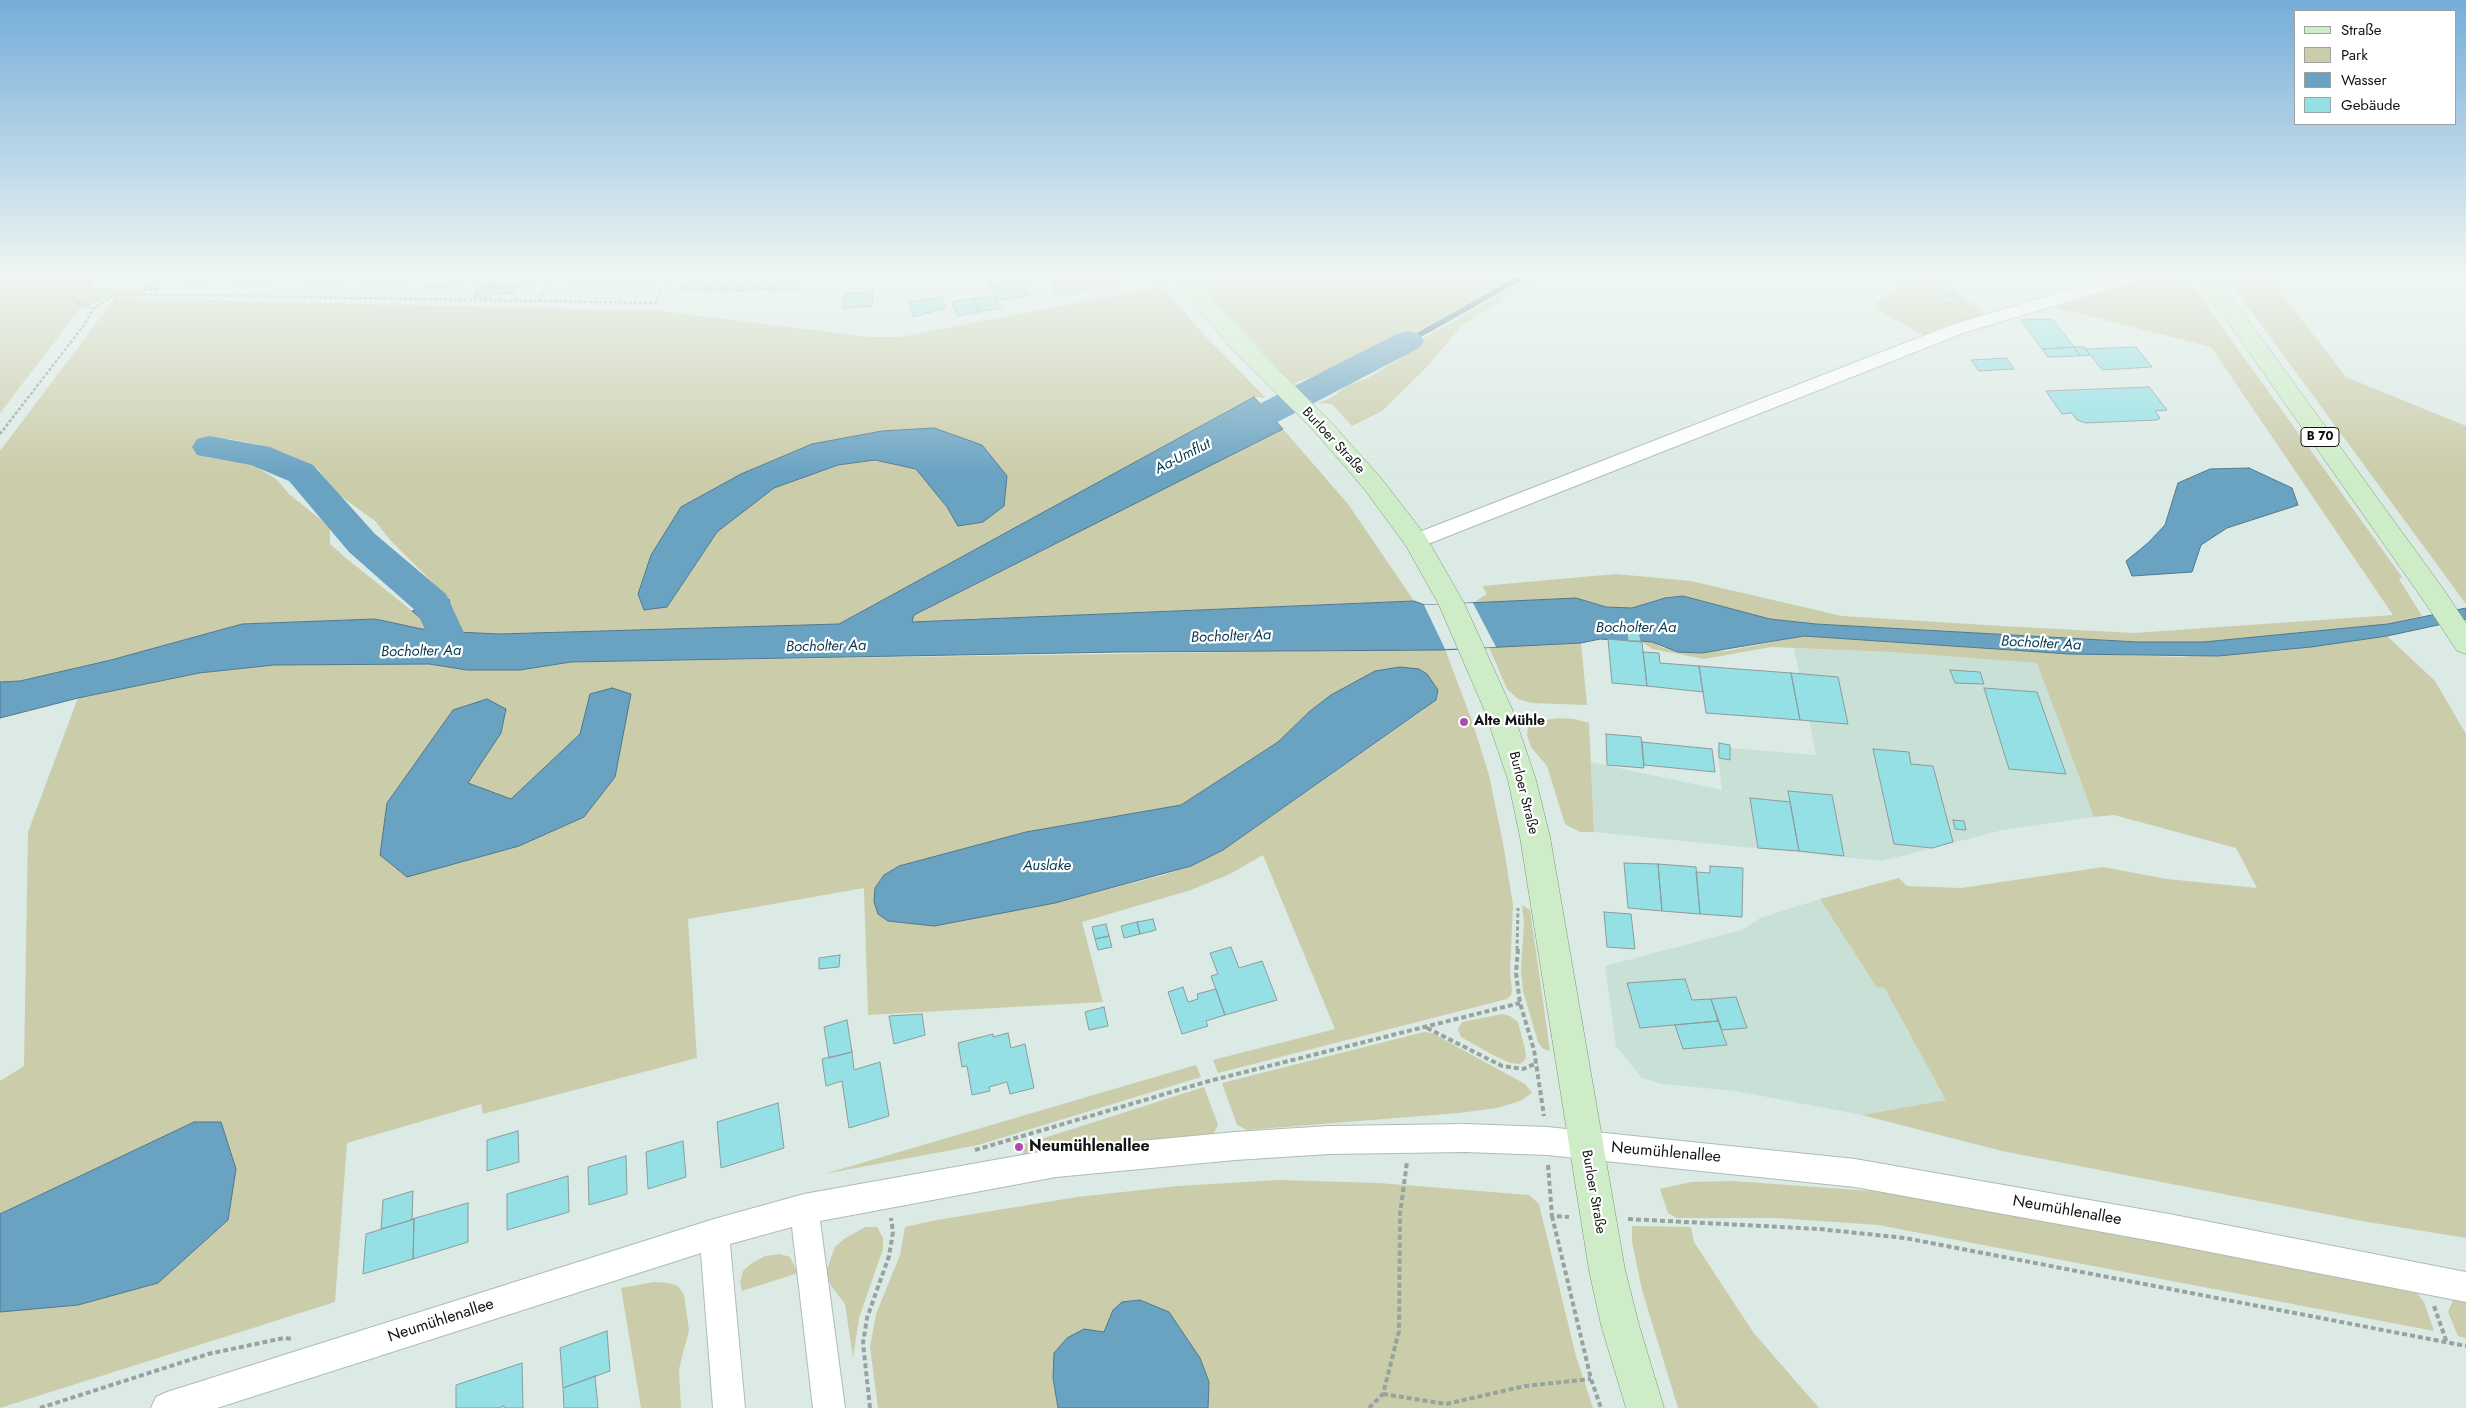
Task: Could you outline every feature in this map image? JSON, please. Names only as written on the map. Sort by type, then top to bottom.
[{"type":"main road","name":"Burloer Straße","points":[[1239,343],[1322,426],[1373,484],[1416,541],[1451,603],[1503,720],[1522,780],[1535,837],[1597,1218],[1620,1325],[1645,1408]]},
{"type":"main road","name":"B 70","points":[[2253,343],[2435,597],[2465,643]]},
{"type":"street","points":[[1416,541],[1922,343]]},
{"type":"street","name":"Neumühlenallee","points":[[167,1408],[714,1234],[804,1209],[1056,1163],[1235,1146],[1329,1140],[1504,1138],[1855,1173],[2423,1277],[2466,1287]]},
{"type":"street","points":[[804,1209],[829,1408]]},
{"type":"street","points":[[714,1234],[729,1408]]},
{"type":"path","points":[[0,434],[70,343]]},
{"type":"path","points":[[1518,905],[1519,925],[1516,973],[1520,1003],[1537,1063],[1547,1141],[1552,1216],[1591,1379],[1600,1408]]},
{"type":"path","points":[[970,1152],[1209,1082],[1520,1003]]},
{"type":"path","points":[[1427,1027],[1502,1066],[1523,1070],[1537,1063]]},
{"type":"path","points":[[1369,1408],[1382,1394],[1400,1331],[1400,1214],[1409,1139]]},
{"type":"path","points":[[870,1408],[863,1343],[867,1318],[889,1256],[893,1232],[888,1194]]},
{"type":"path","points":[[1552,1216],[1819,1229],[1905,1238],[2466,1346]]},
{"type":"path","points":[[2423,1277],[2447,1343]]},
{"type":"path","points":[[1382,1394],[1446,1404],[1525,1386],[1591,1379]]},
{"type":"shaded area","points":[[1794,648],[1891,652],[2037,663],[2094,817],[2003,830],[1882,861],[1594,832],[1591,762],[1722,790],[1717,747],[1816,755]]},
{"type":"shaded area","points":[[1820,899],[1877,988],[1884,987],[1947,1100],[1862,1115],[1736,1091],[1662,1084],[1642,1078],[1616,1046],[1605,966],[1745,929],[1760,918]]},
{"type":"green space","points":[[0,343],[54,343],[0,413]]},
{"type":"green space","points":[[81,343],[1212,343],[1266,398],[1254,397],[839,624],[500,634],[456,632],[449,599],[391,541],[375,521],[338,494],[317,468],[283,452],[230,439],[197,446],[209,454],[224,454],[253,465],[276,479],[289,494],[330,527],[330,544],[436,630],[422,629],[375,619],[242,624],[111,660],[20,681],[0,682],[0,451]],"holes":[[[934,428],[958,525],[947,507],[916,469],[875,460],[838,465],[774,488],[638,593],[651,555],[681,507],[741,474],[812,444],[881,431]]]},
{"type":"green space","points":[[1254,343],[1389,343],[1377,345],[1336,367],[1293,384]]},
{"type":"green space","points":[[1447,343],[1428,366],[1382,411],[1352,426],[1332,404],[1318,403],[1331,398],[1348,385],[1368,378],[1402,357],[1413,344]]},
{"type":"green space","points":[[2194,343],[2233,343],[2402,577],[2399,579],[2422,616],[2388,624],[2305,633],[2204,642],[2137,642],[1816,624],[1770,619],[1683,596],[1665,598],[1632,608],[1606,607],[1576,598],[1473,603],[1487,594],[1482,586],[1616,574],[1691,581],[1842,616],[2001,626],[2134,633],[2393,615],[2211,347]]},
{"type":"green space","points":[[2274,343],[2320,343],[2346,377],[2466,426],[2466,604]]},
{"type":"green space","points":[[1283,429],[1348,504],[1414,601],[912,622],[913,615]]},
{"type":"green space","points":[[1804,636],[2021,651],[2178,657],[2279,651],[2387,636],[2435,681],[2466,734],[2466,1238],[2362,1221],[2002,1151],[1862,1115],[1946,1100],[1884,987],[1877,988],[1820,899],[1899,878],[1907,886],[1961,888],[2103,867],[2167,879],[2257,888],[2236,848],[2114,815],[2094,817],[2037,663],[1891,652],[1771,647],[1704,659],[1652,649],[1642,642],[1652,642],[1663,648],[1726,651]]},
{"type":"green space","points":[[1581,643],[1587,705],[1532,703],[1518,699],[1507,689],[1489,647]]},
{"type":"green space","points":[[1445,649],[1472,721],[1489,775],[1503,843],[1513,905],[1511,995],[1507,999],[1218,1073],[1213,1060],[1335,1029],[1263,855],[1230,874],[1191,890],[1082,922],[1103,1002],[868,1015],[864,888],[688,919],[697,1058],[483,1114],[481,1104],[347,1143],[335,1302],[0,1408],[0,1081],[24,1066],[28,832],[78,698],[199,673],[274,665],[429,664],[467,670],[520,670],[571,662]],"holes":[[[1425,709],[1223,850],[1191,866],[1160,876],[1055,903],[884,875],[899,866],[1026,832],[1181,805],[1278,742],[1310,711]]]},
{"type":"green space","points":[[1559,718],[1589,723],[1594,832],[1580,832],[1565,824],[1547,766],[1531,747],[1527,735],[1528,727],[1539,721]]},
{"type":"green space","points":[[1522,905],[1530,910],[1550,1051],[1543,1049],[1538,1042],[1523,991],[1521,970],[1524,922]]},
{"type":"green space","points":[[1502,1014],[1510,1016],[1518,1022],[1526,1053],[1525,1060],[1520,1064],[1510,1063],[1491,1054],[1461,1037],[1458,1029],[1462,1022]]},
{"type":"green space","points":[[1424,1032],[1432,1033],[1525,1084],[1532,1093],[1520,1101],[1497,1108],[1459,1113],[1247,1130],[1237,1125],[1222,1083]]},
{"type":"green space","points":[[1196,1065],[1201,1077],[978,1145],[824,1174]]},
{"type":"green space","points":[[1204,1087],[1218,1125],[1213,1134],[1024,1156],[1022,1145]]},
{"type":"green space","points":[[1279,1180],[1379,1183],[1529,1195],[1539,1204],[1576,1356],[1593,1408],[878,1408],[870,1347],[876,1314],[900,1255],[905,1227],[1077,1197],[1178,1186]]},
{"type":"green space","points":[[1733,1181],[1885,1192],[2031,1217],[2415,1291],[2424,1302],[2434,1331],[1878,1225],[1777,1218],[1677,1218],[1668,1213],[1660,1189],[1691,1182]]},
{"type":"green space","points":[[1632,1226],[1691,1227],[1694,1242],[1753,1332],[1819,1408],[1678,1408],[1642,1290],[1632,1242]]},
{"type":"green space","points":[[865,1227],[877,1227],[883,1238],[883,1249],[859,1318],[853,1358],[845,1304],[831,1286],[826,1272],[835,1247],[844,1239]]},
{"type":"green space","points":[[780,1254],[790,1257],[798,1273],[742,1291],[740,1282],[743,1271],[752,1263],[765,1256]]},
{"type":"green space","points":[[654,1282],[678,1286],[684,1295],[689,1330],[679,1369],[681,1408],[641,1408],[621,1288]]},
{"type":"green space","points":[[2454,1298],[2466,1301],[2466,1338],[2458,1336],[2448,1312]]},
{"type":"water","name":"Bocholter Aa","points":[[1254,397],[1283,429],[914,615],[912,622],[1414,601],[1425,605],[1576,598],[1606,607],[1632,608],[1665,598],[1683,596],[1770,619],[1816,624],[2137,642],[2204,642],[2388,624],[2466,608],[2466,619],[2387,636],[2311,647],[2218,656],[2070,654],[1804,636],[1702,653],[1678,652],[1652,642],[1641,641],[1639,633],[1627,633],[1628,641],[1600,639],[1581,643],[1441,650],[1120,652],[571,662],[520,670],[467,670],[429,664],[274,665],[199,673],[78,698],[0,718],[0,682],[20,681],[111,660],[242,624],[375,619],[435,630],[412,611],[449,599],[456,632],[500,634],[839,624]]},
{"type":"water","points":[[934,428],[982,445],[1007,476],[1004,506],[983,522],[958,526],[947,507],[916,469],[875,460],[838,465],[774,488],[717,532],[667,607],[644,610],[638,594],[651,555],[681,507],[741,474],[812,444],[882,431]]},
{"type":"water","points":[[2249,468],[2292,488],[2298,505],[2227,528],[2201,545],[2192,572],[2132,576],[2126,561],[2148,543],[2165,525],[2178,483],[2210,469]]},
{"type":"water","name":"Auslake","points":[[1400,667],[1419,669],[1427,674],[1438,690],[1436,700],[1223,850],[1191,866],[1055,903],[934,926],[888,921],[878,914],[874,902],[875,888],[884,875],[899,866],[1026,832],[1181,805],[1278,742],[1310,711],[1331,695],[1375,671]]},
{"type":"water","points":[[612,688],[631,694],[615,777],[584,817],[519,846],[407,877],[380,855],[387,803],[453,710],[487,699],[506,709],[501,733],[468,783],[511,799],[580,734],[590,694]]},
{"type":"water","points":[[194,1122],[221,1122],[236,1169],[228,1220],[158,1283],[78,1305],[0,1312],[0,1214]]},
{"type":"water","points":[[1140,1300],[1169,1312],[1200,1358],[1209,1382],[1208,1408],[1058,1408],[1053,1378],[1054,1353],[1067,1338],[1084,1329],[1104,1332],[1113,1310],[1122,1302]]},
{"type":"pier","points":[[1473,603],[1496,647],[1445,649],[1424,605]]},
{"type":"building","points":[[2037,343],[2071,343],[2074,347],[2042,349]]},
{"type":"building","points":[[2074,347],[2080,356],[2048,357],[2042,349]]},
{"type":"building","points":[[2074,347],[2084,347],[2090,355],[2080,356]]},
{"type":"building","points":[[2136,347],[2152,367],[2102,370],[2086,349]]},
{"type":"building","points":[[2006,358],[2014,369],[1979,371],[1971,360]]},
{"type":"building","points":[[2149,387],[2167,410],[2155,411],[2160,418],[2157,420],[2086,423],[2077,420],[2072,413],[2062,414],[2046,391]]},
{"type":"building","points":[[1627,633],[1639,633],[1641,641],[1628,641]]},
{"type":"building","points":[[1608,639],[1642,642],[1647,686],[1612,683]]},
{"type":"building","points":[[1643,652],[1659,653],[1660,663],[1699,666],[1703,692],[1647,686]]},
{"type":"building","points":[[1699,666],[1791,673],[1800,720],[1706,713]]},
{"type":"building","points":[[1950,670],[1980,672],[1984,684],[1955,683]]},
{"type":"building","points":[[1791,673],[1838,677],[1848,724],[1800,720]]},
{"type":"building","points":[[1984,688],[2037,692],[2066,774],[2009,769]]},
{"type":"building","points":[[1606,734],[1641,737],[1644,768],[1607,765]]},
{"type":"building","points":[[1642,742],[1712,749],[1715,772],[1644,765]]},
{"type":"building","points":[[1719,743],[1730,745],[1730,760],[1719,758]]},
{"type":"building","points":[[1873,749],[1909,752],[1911,764],[1933,766],[1953,842],[1932,848],[1894,844]]},
{"type":"building","points":[[1788,791],[1832,795],[1844,856],[1799,851]]},
{"type":"building","points":[[1750,798],[1790,802],[1799,851],[1758,848]]},
{"type":"building","points":[[1953,820],[1964,821],[1966,830],[1955,829]]},
{"type":"building","points":[[1624,863],[1658,864],[1662,911],[1628,908]]},
{"type":"building","points":[[1658,864],[1696,867],[1700,914],[1662,911]]},
{"type":"building","points":[[1710,866],[1743,868],[1742,917],[1700,914],[1696,872],[1710,873]]},
{"type":"building","points":[[1604,912],[1631,914],[1635,949],[1607,947]]},
{"type":"building","points":[[1153,919],[1156,930],[1140,934],[1137,922]]},
{"type":"building","points":[[1137,922],[1140,934],[1124,938],[1121,926]]},
{"type":"building","points":[[1106,924],[1109,936],[1095,939],[1092,927]]},
{"type":"building","points":[[1109,936],[1112,947],[1098,950],[1095,939]]},
{"type":"building","points":[[1231,947],[1239,968],[1262,961],[1277,1000],[1225,1015],[1211,976],[1218,974],[1210,953]]},
{"type":"building","points":[[840,955],[839,967],[819,969],[819,958]]},
{"type":"building","points":[[1685,979],[1692,1000],[1711,999],[1718,1021],[1640,1028],[1627,983]]},
{"type":"building","points":[[1183,987],[1188,1002],[1198,999],[1197,994],[1216,989],[1225,1015],[1206,1021],[1208,1026],[1182,1034],[1168,992]]},
{"type":"building","points":[[1736,997],[1747,1028],[1722,1030],[1711,999]]},
{"type":"building","points":[[1104,1007],[1108,1026],[1089,1030],[1085,1012]]},
{"type":"building","points":[[922,1014],[925,1035],[894,1044],[889,1016]]},
{"type":"building","points":[[847,1020],[852,1052],[829,1058],[824,1027]]},
{"type":"building","points":[[1718,1021],[1727,1045],[1683,1049],[1675,1025]]},
{"type":"building","points":[[1008,1033],[1011,1048],[1025,1044],[1034,1088],[1010,1094],[1007,1082],[989,1087],[990,1091],[972,1095],[967,1066],[962,1067],[958,1043],[993,1034],[993,1037]]},
{"type":"building","points":[[852,1052],[854,1070],[880,1062],[889,1116],[849,1128],[842,1081],[826,1086],[822,1059]]},
{"type":"building","points":[[778,1103],[784,1148],[721,1168],[717,1122]]},
{"type":"building","points":[[518,1131],[519,1162],[487,1171],[487,1140]]},
{"type":"building","points":[[683,1141],[686,1177],[648,1189],[646,1152]]},
{"type":"building","points":[[626,1156],[627,1194],[589,1205],[588,1167]]},
{"type":"building","points":[[568,1176],[569,1212],[507,1230],[507,1194]]},
{"type":"building","points":[[413,1191],[412,1220],[381,1229],[383,1200]]},
{"type":"building","points":[[468,1203],[468,1242],[413,1259],[414,1219],[412,1219]]},
{"type":"building","points":[[414,1219],[413,1259],[363,1274],[366,1234]]},
{"type":"building","points":[[607,1331],[610,1371],[563,1388],[560,1348]]},
{"type":"building","points":[[522,1363],[523,1408],[504,1408],[504,1406],[498,1408],[456,1408],[456,1385]]},
{"type":"building","points":[[595,1376],[598,1408],[564,1408],[563,1388]]},
{"type":"waterway","name":"Aa-Umflut","points":[[1220,438],[1405,343]]},
{"type":"waterway","name":"Bocholter Aa","points":[[209,447],[258,455],[301,473],[362,543],[433,604],[453,650]]},
{"type":"place","name":"Alte Mühle","points":[[1464,722]]},
{"type":"place","name":"Neumühlenallee","points":[[1019,1147]]}]
